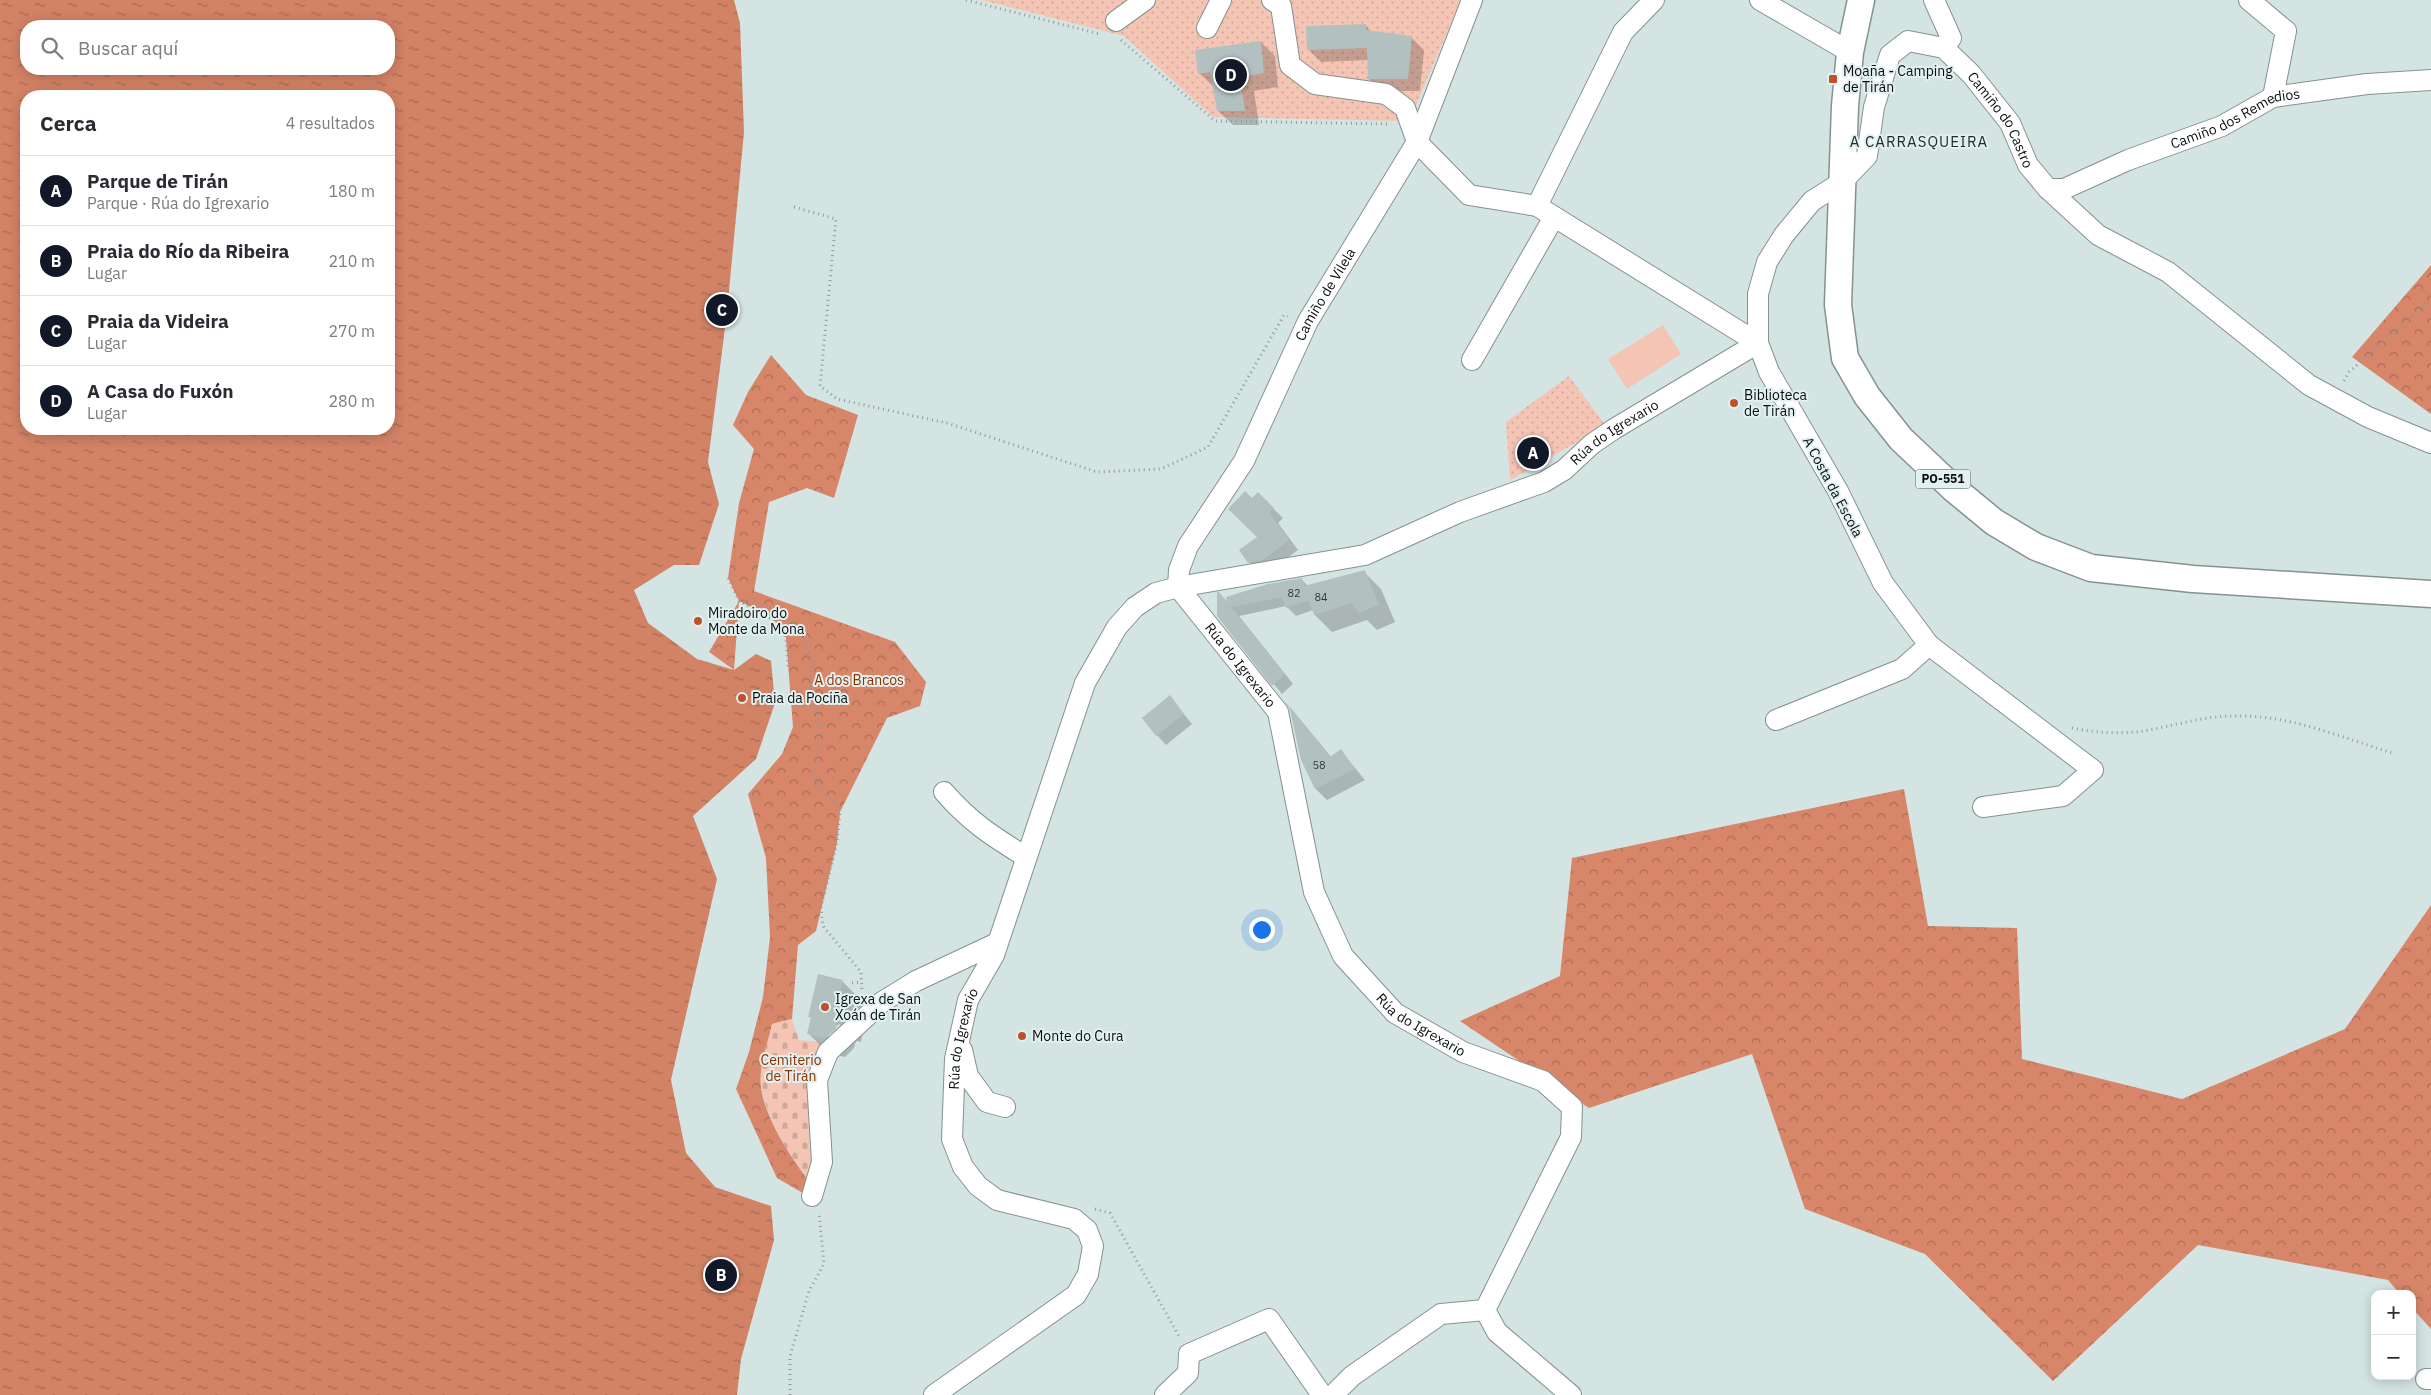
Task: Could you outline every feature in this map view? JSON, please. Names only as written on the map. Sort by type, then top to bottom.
[{"type":"main road","name":"PO-551","points":[[1861,0],[1850,52],[1842,182],[1838,305],[1844,358],[1867,396],[1901,439],[1954,490],[1994,522],[2036,547],[2091,568],[2193,579],[2431,594]]},
{"type":"street","points":[[1110,31],[1145,0]]},
{"type":"street","points":[[1207,28],[1221,0]]},
{"type":"street","points":[[1272,0],[1281,6],[1290,65],[1315,84],[1386,94],[1405,108],[1417,142],[1469,195],[1536,206],[1758,343]]},
{"type":"street","name":"Camiño de Vilela","points":[[1178,586],[1179,570],[1188,546],[1244,462],[1308,320],[1417,142],[1472,0]]},
{"type":"street","points":[[1536,206],[1623,32],[1654,0]]},
{"type":"street","points":[[1760,0],[1850,52]]},
{"type":"street","points":[[1842,182],[1867,156],[1874,108],[1890,55],[1908,40],[1944,48],[1951,38],[1934,0]]},
{"type":"street","points":[[2249,0],[2286,31],[2273,97]]},
{"type":"street","name":"Camiño do Castro","points":[[1944,48],[1971,74],[2010,123],[2028,165],[2048,189],[2098,235],[2168,272],[2309,385],[2368,417],[2431,443]]},
{"type":"street","name":"Camiño dos Remedios","points":[[2048,189],[2064,189],[2128,160],[2222,126],[2273,97],[2367,84],[2431,80]]},
{"type":"street","name":"A Costa da Escola","points":[[1842,182],[1812,201],[1784,235],[1767,262],[1758,294],[1758,343],[1768,372],[1838,491],[1883,583],[1928,645],[2093,770],[2063,796],[1984,807]]},
{"type":"street","points":[[1472,360],[1554,217]]},
{"type":"street","name":"Rúa do Igrexario","points":[[1080,1224],[1074,1219],[997,1200],[978,1186],[963,1167],[952,1139],[954,1059],[968,1000],[994,955],[1085,682],[1117,627],[1135,607],[1156,593],[1178,586],[1365,555],[1460,512],[1544,482],[1564,470],[1592,444],[1606,434],[1758,343]]},
{"type":"street","name":"Rúa do Igrexario","points":[[1178,586],[1278,712],[1314,892],[1343,956],[1395,1013],[1463,1052],[1543,1081],[1572,1107],[1570,1137],[1486,1310]]},
{"type":"street","points":[[1776,720],[1902,669],[1928,645]]},
{"type":"street","points":[[944,792],[963,814],[983,830],[1026,857]]},
{"type":"street","points":[[812,1196],[822,1162],[817,1080],[828,1052],[882,1002],[916,981],[997,944]]},
{"type":"street","points":[[959,1036],[968,1076],[987,1102],[1005,1107]]},
{"type":"street","points":[[934,1395],[1076,1295],[1088,1274],[1093,1246],[1087,1230],[1080,1224]]},
{"type":"street","points":[[1332,1395],[1352,1376],[1441,1314],[1486,1310],[1497,1332],[1571,1395]]},
{"type":"street","points":[[1165,1395],[1188,1373],[1189,1354],[1270,1319],[1322,1395]]},
{"type":"path","points":[[966,0],[1110,31],[1215,121],[1400,124],[1417,142]]},
{"type":"path","points":[[794,207],[836,219],[820,386],[837,399],[947,423],[1097,472],[1161,469],[1208,447],[1284,315],[1308,320]]},
{"type":"path","points":[[2335,400],[2349,372],[2431,300]]},
{"type":"path","points":[[728,578],[739,601],[778,623],[786,638],[788,669]]},
{"type":"path","points":[[739,601],[752,599],[798,626],[814,663],[810,680],[810,698],[817,713],[820,732],[814,776],[822,791],[834,801],[840,812],[837,843],[821,907],[823,926],[861,972],[864,1018]]},
{"type":"path","points":[[2065,727],[2094,732],[2135,732],[2180,723],[2234,716],[2290,722],[2392,753]]},
{"type":"path","points":[[852,983],[862,982]]},
{"type":"path","points":[[790,1395],[790,1356],[809,1292],[824,1264],[822,1225],[818,1209],[813,1204],[812,1196]]},
{"type":"path","points":[[1080,1224],[1094,1208],[1110,1213],[1189,1354]]},
{"type":"green space","points":[[981,0],[1461,0],[1411,117],[1405,121],[1213,117],[1124,36]]},
{"type":"green space","points":[[2431,265],[2431,414],[2352,357]]},
{"type":"green space","points":[[1663,325],[1681,354],[1627,389],[1608,359]]},
{"type":"green space","name":"A dos Brancos","points":[[771,355],[806,395],[858,415],[834,498],[807,488],[769,502],[754,591],[895,642],[926,682],[920,706],[887,718],[840,812],[837,843],[816,931],[798,945],[792,1019],[772,1024],[763,1061],[761,1086],[769,1115],[784,1145],[809,1181],[808,1196],[777,1178],[736,1089],[749,1052],[763,997],[770,937],[766,858],[748,794],[782,754],[793,727],[786,638],[782,629],[771,617],[739,601],[728,578],[739,503],[754,449],[733,425],[748,392]]},
{"type":"green space","points":[[1569,376],[1606,426],[1510,480],[1506,422]]},
{"type":"green space","points":[[739,601],[734,670],[709,652]]},
{"type":"green space","points":[[1904,789],[1928,926],[2017,928],[2022,1059],[2182,1099],[2345,1029],[2431,905],[2431,1329],[2416,1312],[2416,1290],[2397,1290],[2388,1280],[2198,1245],[2053,1381],[1925,1254],[1805,1209],[1752,1054],[1589,1108],[1460,1021],[1560,976],[1572,858]]},
{"type":"green space","name":"Cemiterio de Tirán","points":[[792,1019],[799,1040],[820,1042],[825,1049],[819,1135],[809,1181],[792,1158],[777,1132],[762,1091],[762,1064],[772,1024]]},
{"type":"water","points":[[0,0],[734,0],[740,23],[744,132],[727,312],[708,462],[719,504],[699,565],[674,565],[634,590],[648,623],[697,659],[734,670],[756,654],[771,661],[775,703],[756,759],[693,816],[717,879],[671,1080],[686,1153],[715,1187],[771,1206],[774,1240],[741,1359],[737,1395],[0,1395]]},
{"type":"building","points":[[1366,24],[1366,30],[1412,36],[1408,79],[1368,79],[1367,48],[1307,50],[1306,26]]},
{"type":"building","points":[[1261,41],[1264,73],[1240,77],[1245,111],[1217,111],[1210,72],[1198,74],[1195,50]]},
{"type":"building","points":[[1245,491],[1252,498],[1258,492],[1274,508],[1269,513],[1289,540],[1263,560],[1248,563],[1239,550],[1257,537],[1228,509]]},
{"type":"building","points":[[1365,570],[1379,605],[1359,613],[1352,603],[1314,615],[1304,586]]},
{"type":"building","points":[[1302,578],[1309,600],[1286,608],[1282,597],[1231,607],[1285,674],[1272,686],[1217,616],[1217,592],[1227,602],[1226,597],[1268,584]]},
{"type":"building","points":[[1170,695],[1184,714],[1156,736],[1142,718]]},
{"type":"building","points":[[1284,700],[1330,757],[1341,749],[1355,769],[1315,789],[1301,760],[1290,710]]},
{"type":"building","name":"Igrexa de San Xoán de Tirán","points":[[818,974],[843,980],[837,1006],[845,1008],[842,1023],[837,1022],[836,1029],[825,1038],[807,1034],[811,1017],[808,1017]]},
{"type":"place","name":"A Casa do Fuxón","points":[[1231,75]]},
{"type":"place","name":"Moaña - Camping de Tirán","points":[[1833,79]]},
{"type":"place","name":"Praia da Videira","points":[[722,310]]},
{"type":"place","name":"Biblioteca de Tirán","points":[[1734,403]]},
{"type":"place","name":"Parque de Tirán","points":[[1533,453]]},
{"type":"place","name":"Miradoiro do Monte da Mona","points":[[698,621]]},
{"type":"place","name":"Praia da Pociña","points":[[742,698]]},
{"type":"place","name":"Igrexa de San Xoán de Tirán","points":[[825,1007]]},
{"type":"place","name":"Monte do Cura","points":[[1022,1036]]},
{"type":"place","name":"Praia do Río da Ribeira","points":[[721,1275]]},
{"type":"district","name":"A CARRASQUEIRA","points":[[1919,142]]}]
